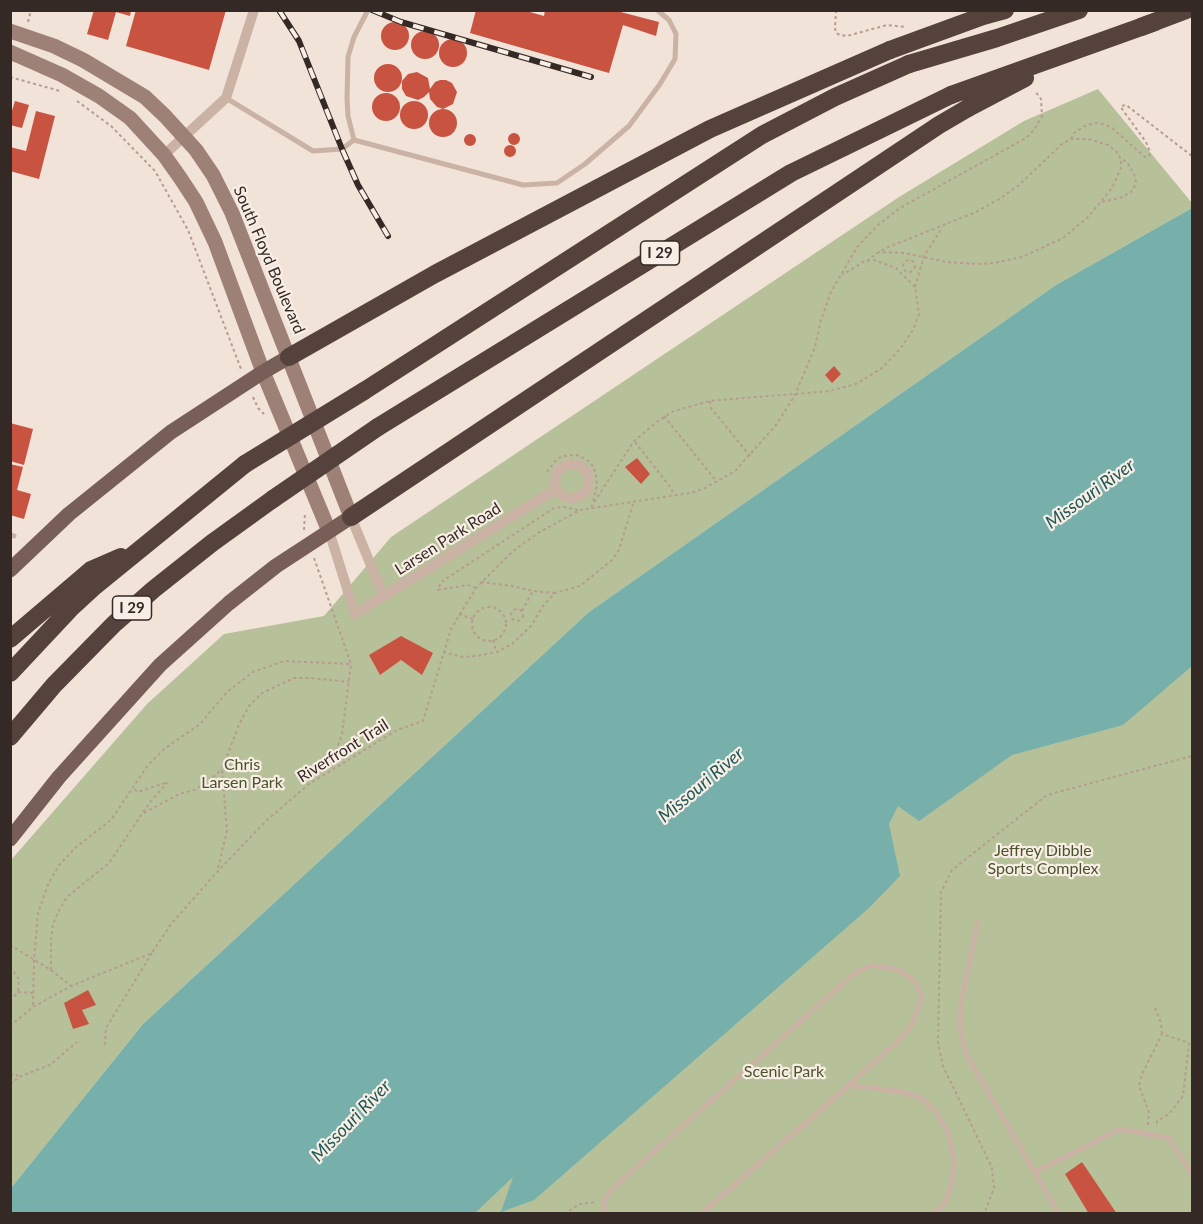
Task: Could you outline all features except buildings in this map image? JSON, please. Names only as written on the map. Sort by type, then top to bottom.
[{"type":"highway","points":[[290,357],[435,274],[710,129],[890,50],[1005,10]]},
{"type":"highway","name":"I 29","points":[[10,673],[70,609],[139,549],[245,464],[762,135],[836,97],[909,64],[997,38],[1079,10]]},
{"type":"highway","name":"I 29","points":[[10,737],[54,685],[114,624],[154,589],[273,499],[378,428],[791,173],[951,95],[1186,10]]},
{"type":"highway","points":[[351,517],[939,125],[1047,66],[1155,22]]},
{"type":"highway","points":[[10,639],[91,570],[139,549]]},
{"type":"main road","name":"South Floyd Boulevard","points":[[10,31],[54,46],[145,97],[196,150],[213,175],[232,213],[351,517]]},
{"type":"main road","points":[[10,52],[62,75],[99,96],[130,118],[164,155],[196,202],[215,242],[263,372],[328,531]]},
{"type":"main road","points":[[10,570],[69,514],[162,439],[263,372],[290,357]]},
{"type":"main road","points":[[10,839],[59,777],[160,665],[229,603],[276,566],[351,517]]},
{"type":"street","points":[[164,155],[226,98],[254,10]]},
{"type":"street","name":"Larsen Park Road","points":[[328,531],[355,614],[556,489]]},
{"type":"street","name":"South Floyd Boulevard","points":[[351,517],[384,597]]},
{"type":"lane","points":[[354,140],[348,116],[348,57],[354,37],[368,10]]},
{"type":"lane","points":[[226,98],[313,151],[342,148],[354,140],[523,185],[557,183],[585,164],[629,126],[675,59],[676,34],[669,20],[657,10]]},
{"type":"lane","points":[[978,921],[961,1003],[960,1028],[966,1054],[1059,1214]]},
{"type":"lane","points":[[604,1214],[604,1201],[612,1189],[856,972],[873,964],[899,970],[915,981],[922,997],[913,1023],[899,1040],[700,1214]]},
{"type":"lane","points":[[849,1085],[896,1091],[920,1097],[935,1111],[948,1132],[954,1160],[952,1182],[945,1203],[932,1214]]},
{"type":"lane","points":[[1035,1172],[1120,1129],[1169,1138],[1192,1173]]},
{"type":"path","points":[[836,10],[834,23],[836,33],[844,36],[887,25],[909,28]]},
{"type":"path","points":[[555,593],[543,606],[531,626],[506,648],[496,652],[463,657],[443,652],[451,628],[476,588],[504,559],[538,532],[580,510],[591,507],[633,503],[703,489],[726,477],[750,456],[776,425],[795,395],[815,348],[824,311],[840,276],[857,247],[878,225],[900,208],[1026,138],[1042,116],[1042,106],[1037,92],[1027,87]]},
{"type":"path","points":[[1071,139],[1074,133],[1085,126],[1095,123],[1103,124],[1112,128],[1145,157],[1149,156],[1150,152],[1146,142],[1122,109],[1121,105],[1126,105],[1192,156]]},
{"type":"path","points":[[840,276],[879,252],[976,212],[1001,198],[1019,185],[1062,144],[1071,139],[1088,139],[1108,145],[1120,159],[1127,162],[1134,174],[1136,182],[1130,193],[1102,202]]},
{"type":"path","points":[[879,252],[905,253],[946,262],[977,264],[1022,257],[1063,238],[1088,217],[1102,202],[1117,177],[1120,159]]},
{"type":"path","points":[[915,287],[924,256],[941,230],[940,227]]},
{"type":"path","points":[[591,507],[634,441],[664,416],[710,401],[830,391],[856,384],[880,369],[901,348],[913,330],[919,314],[918,297],[915,287],[896,268],[874,260],[867,261]]},
{"type":"path","points":[[906,270],[904,264],[908,260],[914,263],[915,268]]},
{"type":"path","points":[[915,268],[919,269]]},
{"type":"path","points":[[906,270],[910,272],[915,268]]},
{"type":"path","points":[[903,274],[906,270]]},
{"type":"path","points":[[710,401],[711,408],[750,456]]},
{"type":"path","points":[[664,416],[717,483]]},
{"type":"path","points":[[634,441],[669,484],[673,495]]},
{"type":"path","points":[[547,472],[557,459],[563,456],[578,455],[587,460],[593,466],[596,475],[596,496],[591,507]]},
{"type":"path","points":[[481,582],[555,593],[580,586],[612,560],[620,550],[633,503]]},
{"type":"path","points":[[476,588],[468,585],[438,590],[441,582],[554,508],[580,510]]},
{"type":"path","points":[[511,618],[516,622],[520,621],[524,615],[522,611],[533,591]]},
{"type":"path","points":[[490,607],[501,611],[505,620],[503,632],[493,640],[484,640],[476,634],[472,624],[479,609],[490,607]]},
{"type":"path","points":[[511,618],[513,610],[522,611]]},
{"type":"path","points":[[459,614],[473,619]]},
{"type":"path","points":[[505,620],[511,618]]},
{"type":"path","points":[[493,640],[496,652]]},
{"type":"path","name":"Riverfront Trail","points":[[105,1045],[106,1028],[171,924],[266,821],[309,784],[397,730],[423,721],[443,652]]},
{"type":"path","points":[[33,1007],[38,913],[49,882],[60,864],[75,848],[111,820],[148,765],[164,749],[200,724],[227,692],[253,672],[284,661],[351,664]]},
{"type":"path","points":[[218,871],[227,831],[222,769],[249,706],[262,693],[294,678],[349,682]]},
{"type":"path","points":[[980,1214],[986,1209],[994,1188],[992,1168],[943,1066],[938,1043],[941,892],[952,870],[1047,795],[1192,756]]},
{"type":"path","points":[[142,815],[155,805],[208,782],[222,769]]},
{"type":"path","points":[[51,970],[53,924],[60,908],[67,897],[109,863],[168,782],[138,792],[133,788]]},
{"type":"path","points":[[10,945],[51,970],[71,986]]},
{"type":"path","points":[[10,953],[14,947]]},
{"type":"path","points":[[10,1026],[33,1007],[71,986],[152,953]]},
{"type":"path","points":[[10,967],[19,979],[18,992],[10,1001]]},
{"type":"path","points":[[18,992],[33,993]]},
{"type":"path","points":[[1148,1134],[1149,1112],[1139,1086],[1162,1034],[1161,1023],[1155,1008]]},
{"type":"path","points":[[1162,1034],[1189,1043]]},
{"type":"path","points":[[1157,1135],[1157,1121],[1170,1114],[1183,1096],[1189,1043],[1192,1040]]},
{"type":"path","points":[[10,1084],[21,1076],[50,1065],[77,1042]]},
{"type":"path","points":[[10,1074],[21,1076]]},
{"type":"path","points":[[564,1214],[580,1204],[604,1201]]},
{"type":"green space","name":"Chris Larsen Park","points":[[1098,89],[1192,203],[1192,208],[1056,285],[589,612],[143,1024],[11,1188],[11,860],[147,704],[224,634],[324,616],[391,537],[899,197],[1024,121]]},
{"type":"green space","points":[[1192,577],[1192,1213],[395,1214],[855,829]]},
{"type":"water","name":"Missouri River","points":[[1192,208],[1192,666],[1123,725],[1012,755],[919,821],[898,806],[889,824],[900,876],[869,908],[534,1200],[501,1212],[513,1177],[475,1213],[11,1213],[11,1188],[143,1024],[589,612],[1056,285]]},
{"type":"railway","points":[[279,10],[299,41],[358,185],[388,236]]},
{"type":"railway","points":[[372,10],[401,22],[591,77]]},
{"type":"park label","name":"Jeffrey Dibble Sports Complex","points":[[1043,860]]},
{"type":"park label","name":"Scenic Park","points":[[784,1072]]}]
